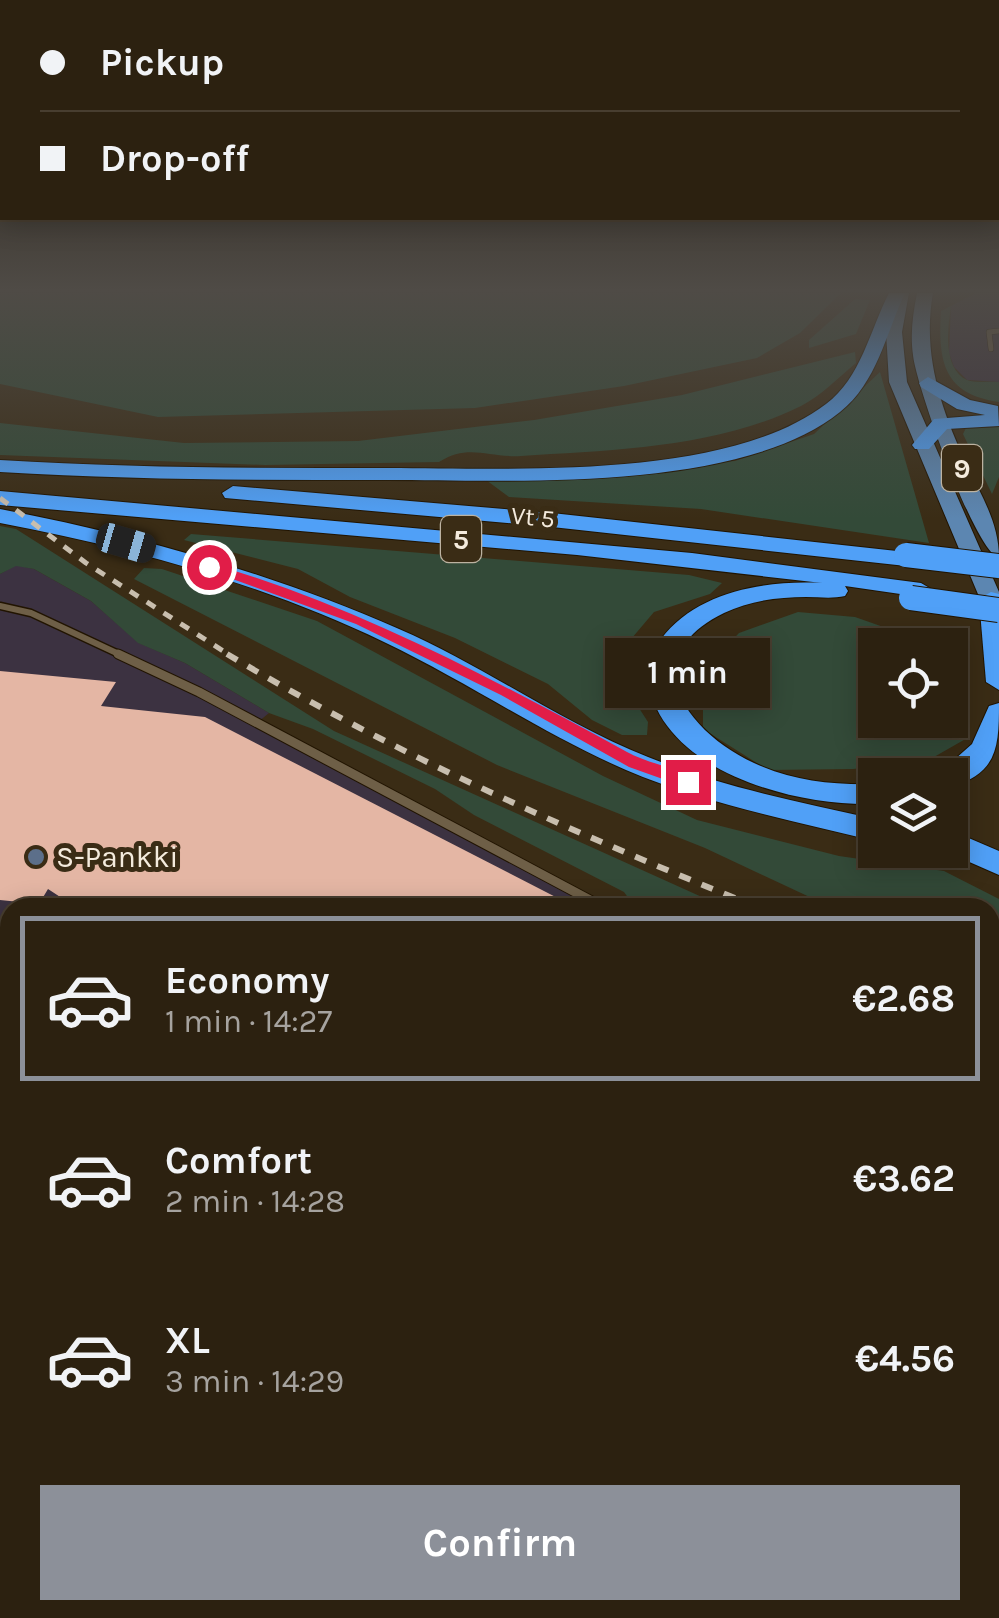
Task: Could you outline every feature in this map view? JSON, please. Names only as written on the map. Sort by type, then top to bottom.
[{"type":"highway","points":[[0,468],[196,476],[491,474],[637,468],[752,447],[813,422],[853,391],[866,369]]},
{"type":"highway","points":[[928,383],[964,405],[999,412]]},
{"type":"highway","points":[[922,444],[941,423],[999,420]]},
{"type":"highway","name":"Vt 5","points":[[0,468],[138,486],[552,520],[906,557],[998,595]]},
{"type":"highway","name":"Vt 5","points":[[0,498],[249,523],[693,559],[916,594]]},
{"type":"highway","points":[[0,516],[84,532],[236,574],[376,628],[506,692],[635,763],[715,792],[858,826]]},
{"type":"highway","points":[[858,793],[812,792],[743,770],[711,751],[684,726],[666,697],[659,670],[668,646],[711,608],[746,596],[828,590],[998,595],[999,682]]},
{"type":"highway","points":[[968,762],[985,748],[997,728],[999,712]]},
{"type":"highway","points":[[968,841],[999,840]]},
{"type":"highway","points":[[968,849],[999,864]]},
{"type":"main road","name":"9","points":[[897,369],[898,382],[922,444],[998,595]]},
{"type":"main road","name":"9","points":[[924,369],[941,423],[999,552]]},
{"type":"lane","points":[[0,606],[31,613],[199,692],[586,898]]},
{"type":"shaded area","points":[[956,369],[999,369],[999,382],[967,380]]},
{"type":"shaded area","points":[[16,565],[34,569],[91,601],[139,643],[185,663],[269,713],[258,722],[588,898],[0,898],[0,574]]},
{"type":"green space","points":[[0,369],[707,369],[624,386],[475,408],[158,417],[0,384]]},
{"type":"green space","points":[[789,369],[850,369],[801,406],[768,420],[700,439],[592,452],[509,456],[469,452],[439,462],[265,465],[0,455],[0,423],[184,443],[358,441],[534,420],[682,395]]},
{"type":"green space","points":[[947,369],[956,369],[967,380],[999,382],[999,402],[966,391]]},
{"type":"green space","points":[[880,372],[929,543],[701,509],[509,497],[486,480],[735,461],[814,434]]},
{"type":"green space","points":[[999,427],[999,477],[992,494],[963,434],[966,428]]},
{"type":"green space","points":[[0,526],[16,529],[334,731],[704,898],[628,898],[624,892],[474,815],[435,789],[313,729],[269,713],[185,663],[138,643],[91,601],[34,569],[16,566],[0,574]]},
{"type":"green space","points":[[191,534],[689,575],[722,583],[710,594],[654,612],[626,645],[628,691],[648,722],[647,735],[622,735],[592,720],[548,684],[455,638],[350,597],[298,569],[184,540]]},
{"type":"green space","points":[[144,568],[162,569],[317,621],[603,776],[697,820],[858,859],[858,868],[944,871],[997,898],[812,898],[705,848],[497,765],[134,579]]},
{"type":"green space","points":[[798,612],[855,617],[886,628],[858,628],[858,738],[967,738],[932,758],[858,758],[858,768],[768,770],[703,729],[703,671],[739,633]]},
{"type":"building","points":[[0,671],[116,682],[101,706],[205,717],[558,898],[62,898],[48,889],[43,898],[0,898]]},
{"type":"railway","points":[[0,498],[86,563],[231,656]]},
{"type":"railway","points":[[227,654],[356,726],[488,791],[735,898]]},
{"type":"place","name":"S-Pankki","points":[[36,857]]},
{"type":"route","points":[[209,567],[361,621],[506,692],[635,763],[688,782]]}]
